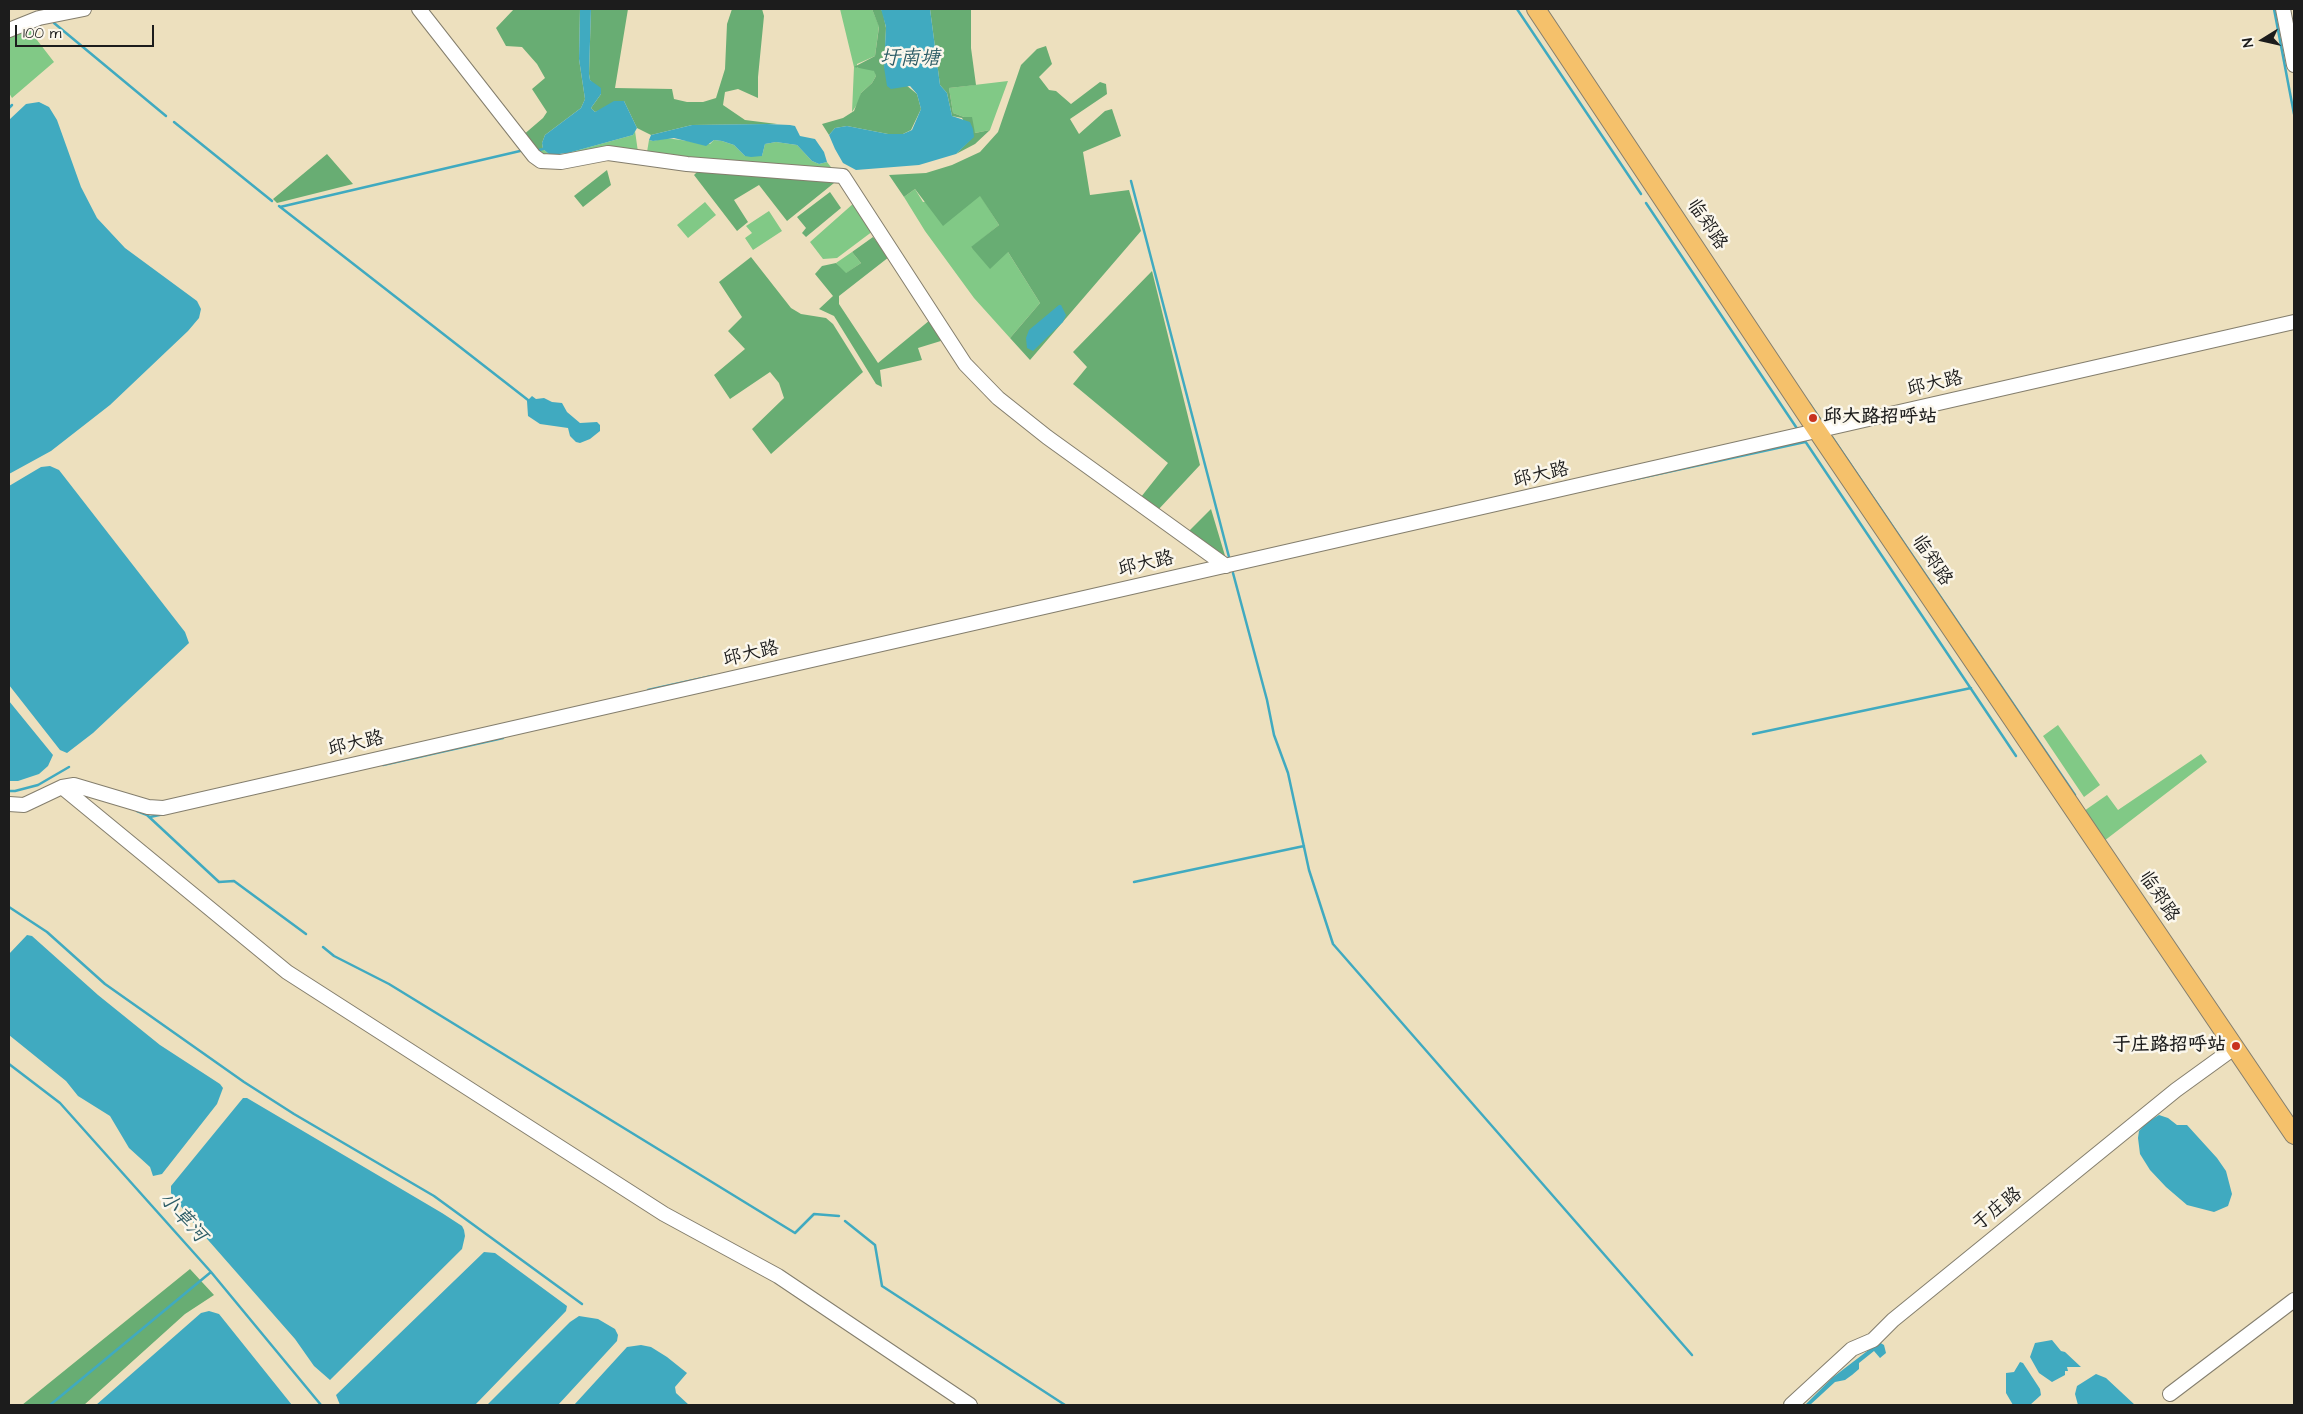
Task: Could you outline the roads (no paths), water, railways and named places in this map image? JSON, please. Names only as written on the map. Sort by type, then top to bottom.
[{"type":"main road","name":"临郑路","points":[[1536,9],[1818,432],[2294,1134]]},
{"type":"street","points":[[9,30],[39,18],[84,9]]},
{"type":"street","points":[[419,9],[534,156],[541,162],[561,162],[608,153],[687,164],[843,176],[965,364],[992,392],[1048,437],[1226,566]]},
{"type":"street","points":[[2283,9],[2294,65]]},
{"type":"street","name":"邱大路","points":[[9,804],[24,805],[62,787],[74,785],[148,807],[163,808],[2294,322]]},
{"type":"street","points":[[62,787],[288,972],[664,1214],[778,1276],[970,1405]]},
{"type":"street","name":"于庄路","points":[[1791,1405],[1852,1349],[1873,1340],[1893,1320],[2176,1090],[2234,1048]]},
{"type":"street","points":[[2170,1394],[2294,1300]]},
{"type":"water","points":[[580,9],[591,9],[589,74],[590,80],[601,88],[601,94],[591,108],[595,112],[614,101],[624,101],[637,128],[633,135],[568,153],[550,155],[543,149],[542,143],[545,135],[581,108],[585,99],[579,59]]},
{"type":"water","name":"圩南塘","points":[[881,9],[930,9],[940,85],[947,93],[952,116],[970,122],[973,129],[974,137],[956,154],[919,165],[856,170],[843,163],[835,149],[829,135],[835,128],[847,126],[888,134],[903,134],[912,130],[921,109],[917,94],[910,86],[891,89],[887,86],[884,67],[886,27]]},
{"type":"water","points":[[39,102],[49,107],[57,120],[81,187],[97,218],[125,248],[197,301],[201,309],[199,318],[188,331],[110,405],[51,451],[9,474],[9,120],[26,104]]},
{"type":"water","points":[[767,124],[795,126],[800,136],[815,139],[824,152],[827,162],[819,164],[812,161],[797,145],[776,142],[765,144],[762,156],[751,157],[745,156],[734,145],[722,141],[714,140],[706,146],[674,138],[649,140],[651,135],[692,125]]},
{"type":"water","points":[[1061,305],[1066,315],[1063,322],[1033,351],[1027,348],[1026,338],[1029,330]]},
{"type":"water","points":[[532,396],[536,399],[544,398],[552,402],[562,403],[567,412],[580,423],[597,422],[600,425],[600,431],[590,439],[580,443],[570,436],[568,428],[540,424],[528,416],[527,401]]},
{"type":"water","points":[[50,466],[59,470],[185,632],[189,643],[93,733],[67,753],[60,750],[9,685],[9,486],[41,467]]},
{"type":"water","points":[[9,701],[53,755],[48,766],[39,774],[18,781],[9,781]]},
{"type":"water","points":[[27,935],[32,936],[98,995],[160,1045],[220,1084],[223,1088],[217,1104],[162,1174],[153,1176],[150,1167],[129,1148],[110,1116],[78,1096],[66,1081],[9,1035],[9,954]]},
{"type":"water","points":[[243,1098],[247,1098],[442,1213],[462,1226],[464,1230],[465,1236],[462,1249],[330,1380],[314,1366],[295,1339],[194,1224],[171,1193],[171,1186]]},
{"type":"water","points":[[2159,1115],[2168,1118],[2177,1125],[2187,1125],[2217,1158],[2226,1171],[2232,1194],[2228,1206],[2214,1212],[2187,1205],[2150,1170],[2140,1154],[2139,1131],[2146,1123]]},
{"type":"water","points":[[484,1252],[495,1253],[567,1306],[566,1311],[475,1405],[340,1405],[336,1395]]},
{"type":"water","points":[[209,1311],[219,1314],[292,1405],[96,1405],[201,1313]]},
{"type":"water","points":[[579,1316],[598,1319],[615,1329],[618,1335],[617,1341],[558,1405],[487,1405],[570,1322]]},
{"type":"water","points":[[2052,1340],[2061,1351],[2065,1352],[2081,1367],[2067,1367],[2068,1371],[2065,1371],[2065,1375],[2052,1382],[2039,1373],[2030,1357],[2035,1343]]},
{"type":"water","points":[[1879,1342],[1884,1345],[1886,1353],[1880,1358],[1874,1351],[1859,1363],[1859,1369],[1852,1375],[1845,1380],[1835,1382],[1810,1405],[1805,1405],[1832,1378]]},
{"type":"water","points":[[641,1345],[651,1347],[687,1373],[675,1387],[676,1393],[689,1405],[574,1405],[627,1347]]},
{"type":"water","points":[[2020,1362],[2023,1363],[2040,1389],[2041,1395],[2030,1405],[2013,1405],[2006,1393],[2006,1373],[2014,1372]]},
{"type":"water","points":[[2096,1374],[2106,1378],[2135,1405],[2078,1405],[2075,1394],[2077,1386]]},
{"type":"waterway","points":[[1517,9],[1641,194]]},
{"type":"waterway","points":[[2274,9],[2294,114]]},
{"type":"waterway","points":[[54,23],[166,116]]},
{"type":"waterway","points":[[9,108],[12,105]]},
{"type":"waterway","points":[[174,122],[272,201]]},
{"type":"waterway","points":[[539,150],[543,149]]},
{"type":"waterway","points":[[280,207],[520,151]]},
{"type":"waterway","points":[[1131,181],[1229,557]]},
{"type":"waterway","points":[[1646,203],[1798,430]]},
{"type":"waterway","points":[[279,206],[528,400]]},
{"type":"waterway","points":[[1809,403],[1822,422]]},
{"type":"waterway","points":[[1832,437],[2075,795]]},
{"type":"waterway","points":[[1805,441],[2016,756]]},
{"type":"waterway","points":[[1631,480],[1805,442]]},
{"type":"waterway","points":[[1233,573],[1267,700],[1274,735],[1288,773],[1309,870],[1333,944],[1692,1355]]},
{"type":"waterway","points":[[648,690],[712,676]]},
{"type":"waterway","points":[[1753,734],[1971,688]]},
{"type":"waterway","points":[[383,765],[503,738]]},
{"type":"waterway","points":[[9,791],[38,785],[69,767]]},
{"type":"waterway","points":[[137,811],[147,815],[219,882],[234,881],[306,934]]},
{"type":"waterway","points":[[150,817],[164,814]]},
{"type":"waterway","points":[[1134,882],[1304,846]]},
{"type":"waterway","points":[[9,907],[47,932],[105,984],[244,1082],[294,1114],[434,1196],[582,1304]]},
{"type":"waterway","points":[[323,947],[334,956],[389,984],[795,1233],[814,1214],[839,1216]]},
{"type":"waterway","name":"小草河","points":[[9,1064],[60,1103],[211,1272],[321,1405]]},
{"type":"waterway","points":[[845,1221],[875,1245],[882,1286],[1065,1405]]},
{"type":"waterway","points":[[50,1405],[211,1272]]},
{"type":"place","name":"邱大路招呼站","points":[[1813,418]]},
{"type":"place","name":"于庄路招呼站","points":[[2236,1046]]}]
